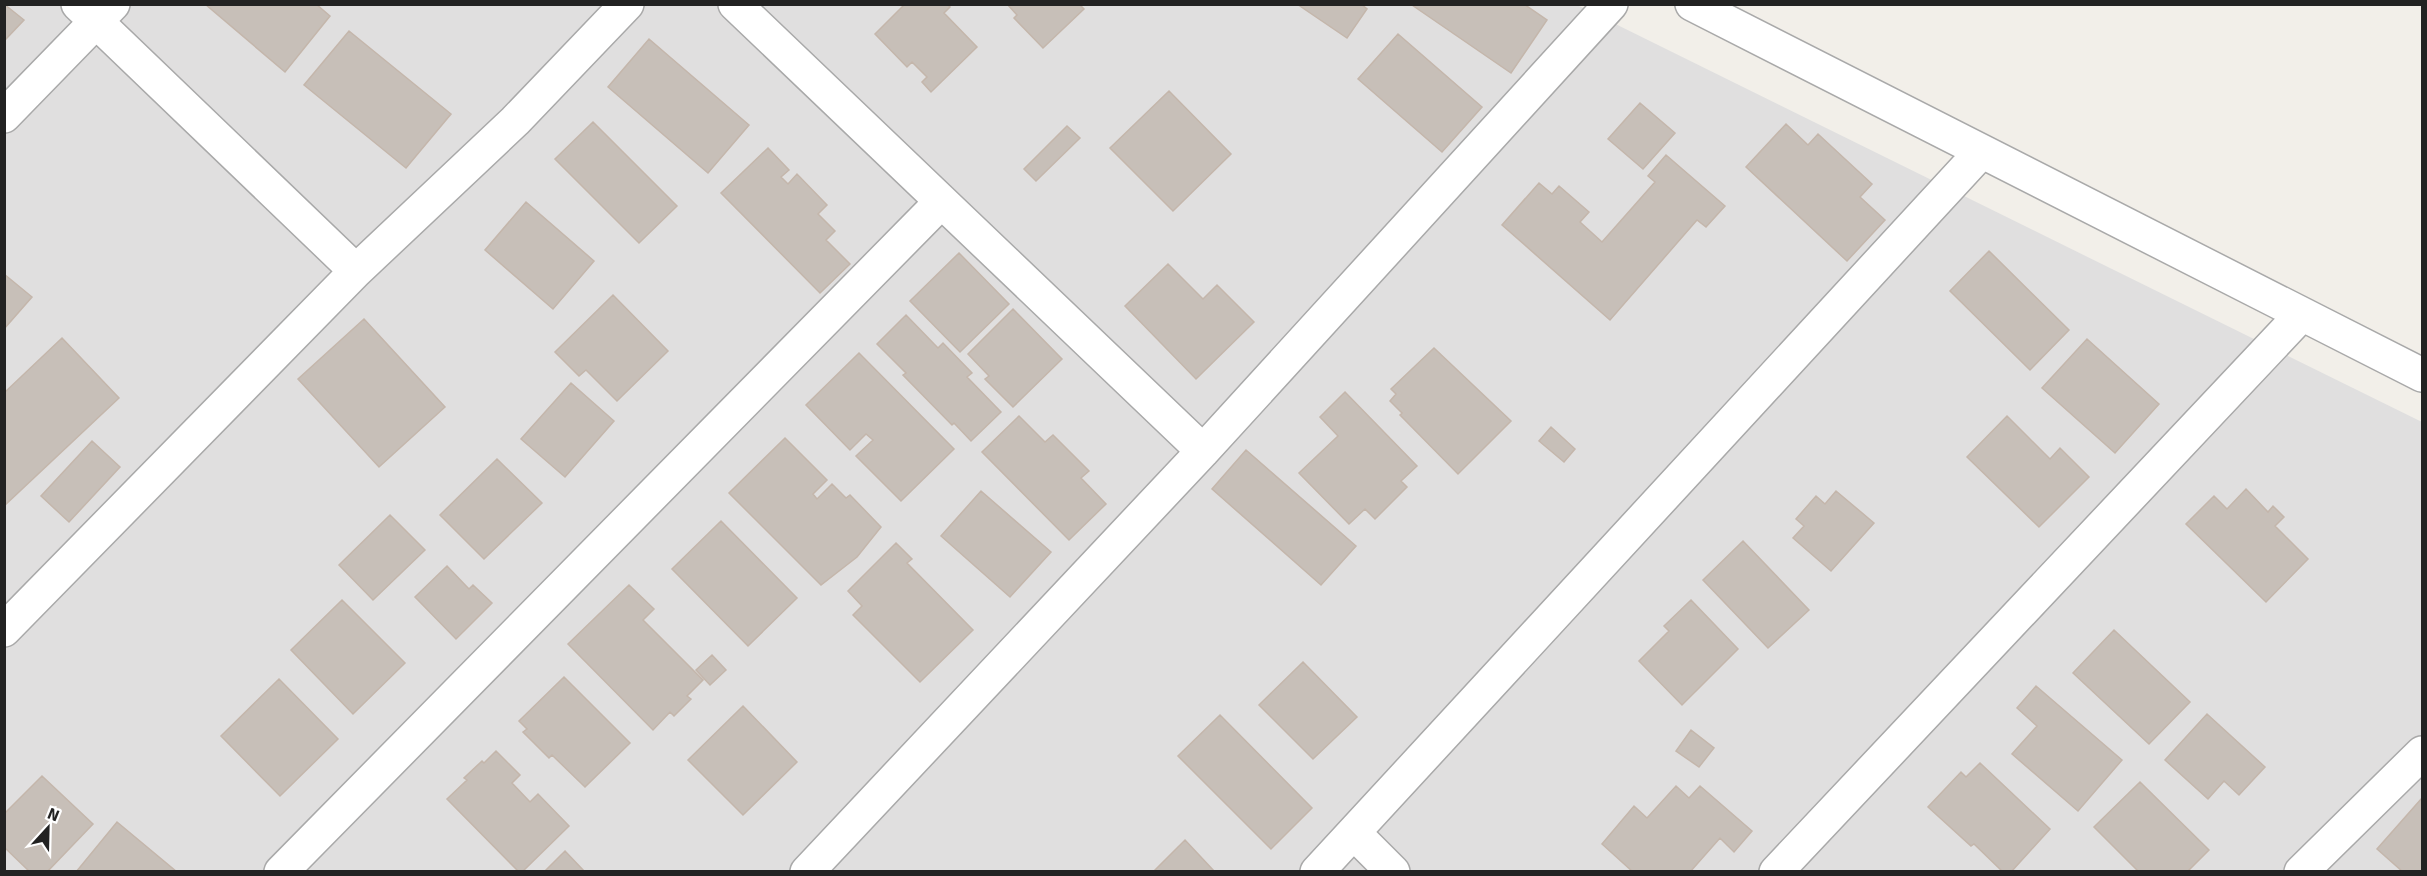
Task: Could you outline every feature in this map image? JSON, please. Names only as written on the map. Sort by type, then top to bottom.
[{"type":"street","points":[[4,630],[356,271],[515,121],[627,4]]},
{"type":"street","points":[[735,4],[1203,451]]},
{"type":"street","points":[[807,872],[1203,451],[1611,4]]},
{"type":"street","points":[[1692,4],[2422,375]]},
{"type":"street","points":[[4,116],[96,11],[356,271]]},
{"type":"street","points":[[1317,872],[1981,152]]},
{"type":"street","points":[[281,872],[941,202]]},
{"type":"street","points":[[1776,872],[2302,314]]},
{"type":"street","points":[[2301,872],[2422,753]]},
{"type":"street","points":[[1354,833],[1393,872]]},
{"type":"shaded area","points":[[5,5],[1577,5],[2422,422],[2422,871],[5,872]]},
{"type":"building","points":[[4,4],[24,20],[4,41]]},
{"type":"building","points":[[205,4],[316,4],[330,16],[285,72]]},
{"type":"building","points":[[905,4],[947,4],[950,7],[944,13],[977,47],[931,92],[922,82],[927,77],[912,62],[907,67],[875,34]]},
{"type":"building","points":[[1007,4],[1079,4],[1084,9],[1043,48],[1014,18],[1017,15]]},
{"type":"building","points":[[1297,4],[1361,4],[1367,9],[1347,38]]},
{"type":"building","points":[[1524,4],[1547,20],[1511,73],[1412,5]]},
{"type":"building","points":[[349,31],[451,114],[406,168],[304,85]]},
{"type":"building","points":[[1398,34],[1482,107],[1442,152],[1358,79]]},
{"type":"building","points":[[649,39],[749,125],[708,173],[608,87]]},
{"type":"building","points":[[1169,91],[1231,154],[1173,211],[1110,148]]},
{"type":"building","points":[[1640,103],[1675,133],[1643,169],[1608,139]]},
{"type":"building","points":[[593,122],[677,206],[639,243],[555,159]]},
{"type":"building","points":[[1786,124],[1808,145],[1818,134],[1872,184],[1860,197],[1885,220],[1847,261],[1746,167]]},
{"type":"building","points":[[1067,126],[1080,138],[1036,181],[1024,169]]},
{"type":"building","points":[[768,148],[789,170],[781,177],[788,184],[797,174],[827,205],[818,214],[835,231],[826,240],[850,264],[820,293],[721,193]]},
{"type":"building","points":[[1666,155],[1725,206],[1706,227],[1697,220],[1610,320],[1502,225],[1539,183],[1552,194],[1559,186],[1589,212],[1580,222],[1602,242],[1655,182],[1648,176]]},
{"type":"building","points":[[526,202],[594,261],[553,309],[485,250]]},
{"type":"building","points":[[1989,251],[2069,330],[2030,370],[1950,291]]},
{"type":"building","points":[[959,253],[1009,304],[960,352],[910,301]]},
{"type":"building","points":[[1168,264],[1203,299],[1217,285],[1254,322],[1196,379],[1125,306]]},
{"type":"building","points":[[4,274],[32,297],[4,329]]},
{"type":"building","points":[[613,295],[668,351],[617,401],[586,370],[579,376],[555,352]]},
{"type":"building","points":[[1013,309],[1062,359],[1013,407],[985,379],[989,376],[968,354]]},
{"type":"building","points":[[906,315],[938,348],[943,343],[972,373],[967,377],[1001,412],[971,441],[903,375],[906,373],[877,344]]},
{"type":"building","points":[[364,319],[445,407],[379,467],[298,379]]},
{"type":"building","points":[[62,338],[119,398],[4,506],[4,393]]},
{"type":"building","points":[[2087,339],[2159,404],[2115,453],[2042,388]]},
{"type":"building","points":[[1434,348],[1511,421],[1458,474],[1400,415],[1402,413],[1390,401],[1396,394],[1391,389]]},
{"type":"building","points":[[859,353],[954,449],[901,501],[856,456],[873,440],[866,434],[850,450],[806,405]]},
{"type":"building","points":[[571,383],[614,421],[565,477],[521,439]]},
{"type":"building","points":[[1345,392],[1417,466],[1401,481],[1407,487],[1375,519],[1365,509],[1349,524],[1299,473],[1338,436],[1320,417]]},
{"type":"building","points":[[1019,416],[1045,442],[1053,435],[1089,471],[1081,478],[1106,504],[1069,540],[982,452]]},
{"type":"building","points":[[2007,416],[2050,459],[2060,448],[2089,477],[2039,527],[1967,457]]},
{"type":"building","points":[[1551,427],[1575,449],[1564,462],[1539,441]]},
{"type":"building","points":[[785,438],[827,480],[813,494],[817,499],[832,484],[846,498],[850,495],[881,527],[857,557],[821,585],[729,493]]},
{"type":"building","points":[[92,441],[120,467],[69,522],[41,496]]},
{"type":"building","points":[[1246,450],[1356,546],[1321,585],[1212,489]]},
{"type":"building","points":[[497,459],[542,503],[484,559],[440,515]]},
{"type":"building","points":[[2246,489],[2268,512],[2273,506],[2284,517],[2275,526],[2308,559],[2266,602],[2186,524],[2214,496],[2227,509]]},
{"type":"building","points":[[981,491],[1051,552],[1010,597],[941,536]]},
{"type":"building","points":[[1836,491],[1874,523],[1831,571],[1793,538],[1804,526],[1796,519],[1816,496],[1825,504]]},
{"type":"building","points":[[390,515],[425,550],[373,600],[339,565]]},
{"type":"building","points":[[721,521],[797,598],[748,646],[672,569]]},
{"type":"building","points":[[1743,541],[1809,610],[1768,648],[1703,580]]},
{"type":"building","points":[[896,543],[912,559],[907,563],[973,630],[920,682],[853,615],[862,606],[848,591]]},
{"type":"building","points":[[447,566],[469,589],[473,585],[492,603],[456,639],[415,597]]},
{"type":"building","points":[[629,585],[654,609],[643,620],[703,680],[687,696],[691,699],[674,716],[670,712],[653,730],[568,644]]},
{"type":"building","points":[[342,600],[405,663],[353,714],[291,650]]},
{"type":"building","points":[[1691,600],[1738,649],[1682,705],[1639,661],[1669,631],[1664,626]]},
{"type":"building","points":[[2114,630],[2190,702],[2149,744],[2073,673]]},
{"type":"building","points":[[712,655],[726,670],[710,685],[696,670]]},
{"type":"building","points":[[1303,662],[1357,717],[1313,759],[1259,705]]},
{"type":"building","points":[[564,677],[630,743],[585,787],[552,755],[549,758],[523,732],[527,729],[519,721]]},
{"type":"building","points":[[279,679],[338,739],[280,796],[221,736]]},
{"type":"building","points":[[2036,686],[2122,760],[2078,811],[2012,754],[2037,726],[2017,708]]},
{"type":"building","points":[[743,706],[797,762],[743,815],[688,760]]},
{"type":"building","points":[[2207,714],[2265,767],[2239,795],[2224,781],[2208,799],[2165,760]]},
{"type":"building","points":[[1220,715],[1312,808],[1271,849],[1178,756]]},
{"type":"building","points":[[1691,730],[1714,748],[1699,767],[1676,751]]},
{"type":"building","points":[[496,751],[520,775],[512,783],[530,802],[538,794],[569,826],[522,872],[519,872],[447,799],[467,780],[464,778]]},
{"type":"building","points":[[1980,763],[2050,829],[2011,872],[2003,872],[1974,844],[1971,846],[1928,807],[1961,772],[1966,777]]},
{"type":"building","points":[[42,776],[93,824],[47,872],[30,872],[4,847],[4,814]]},
{"type":"building","points":[[2140,782],[2209,850],[2187,872],[2139,872],[2094,827]]},
{"type":"building","points":[[1676,786],[1689,798],[1700,786],[1752,831],[1734,852],[1720,838],[1690,872],[1633,872],[1602,844],[1634,806],[1647,818]]},
{"type":"building","points":[[2422,798],[2422,872],[2403,872],[2377,849]]},
{"type":"building","points":[[117,822],[177,872],[76,872]]},
{"type":"building","points":[[1185,840],[1215,872],[1153,872]]},
{"type":"building","points":[[565,851],[585,872],[544,872]]}]
